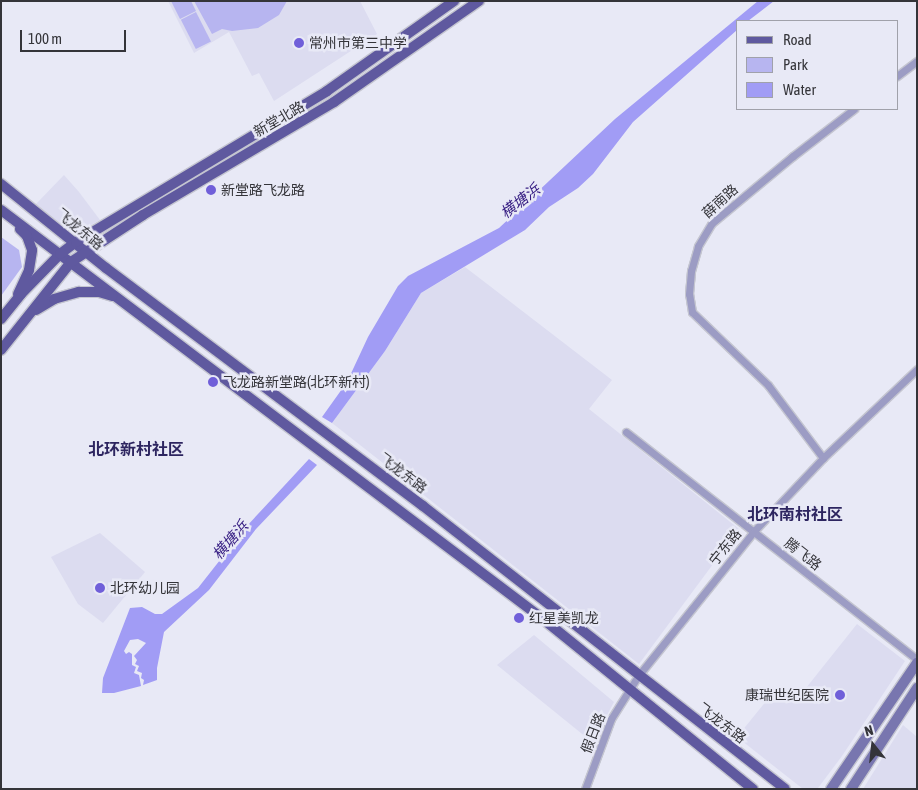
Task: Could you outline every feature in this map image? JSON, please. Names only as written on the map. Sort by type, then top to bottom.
[{"type":"main road","name":"新堂北路","points":[[15,302],[60,254],[76,242],[327,91],[454,1]]},
{"type":"main road","name":"新堂北路","points":[[1,350],[71,262],[143,215],[334,102],[479,1]]},
{"type":"main road","name":"飞龙东路","points":[[1,184],[76,242],[106,268],[423,506],[638,676],[785,789]]},
{"type":"main road","points":[[4,212],[543,619],[753,789]]},
{"type":"main road","points":[[1,319],[15,302],[29,270],[32,250],[27,236],[4,212]]},
{"type":"main road","points":[[30,313],[54,299],[79,292],[99,292],[115,296]]},
{"type":"main road","points":[[831,789],[917,663]]},
{"type":"main road","points":[[851,789],[917,688]]},
{"type":"street","points":[[898,75],[917,61]]},
{"type":"street","name":"薛南路","points":[[822,458],[768,386],[692,312],[689,294],[691,272],[698,246],[712,223],[793,156],[853,110]]},
{"type":"street","name":"宁东路","points":[[628,688],[754,531],[822,458],[916,370]]},
{"type":"street","name":"腾飞路","points":[[626,432],[917,658]]},
{"type":"street","name":"假日路","points":[[585,789],[611,719],[628,688]]},
{"type":"shaded area","name":"常州市第三中学","points":[[168,1],[360,1],[377,34],[274,101],[259,73],[252,76],[229,32],[194,53]]},
{"type":"shaded area","points":[[64,175],[100,220],[86,228],[74,229],[60,223],[35,205]]},
{"type":"shaded area","points":[[465,267],[612,380],[589,409],[739,529],[639,664],[332,423],[385,351],[421,293]]},
{"type":"shaded area","name":"北环幼儿园","points":[[100,533],[145,572],[103,623],[78,604],[51,557]]},
{"type":"shaded area","points":[[857,624],[905,661],[842,756],[818,788],[803,789],[737,737],[776,689],[789,702],[806,688]]},
{"type":"shaded area","points":[[534,635],[614,702],[606,717],[597,746],[497,665]]},
{"type":"shaded area","points":[[903,725],[917,737],[917,789],[863,789]]},
{"type":"green space","points":[[171,1],[191,1],[196,11],[180,19]]},
{"type":"green space","points":[[194,1],[287,1],[279,15],[258,28],[232,31],[222,29],[212,34]]},
{"type":"green space","points":[[196,12],[211,41],[196,49],[181,20]]},
{"type":"green space","points":[[1,237],[19,250],[22,267],[1,296]]},
{"type":"water","points":[[758,1],[774,1],[749,20],[736,20],[736,31],[633,122],[593,174],[578,188],[549,207],[525,230],[421,293],[385,351],[332,423],[322,417],[347,382],[368,337],[398,286],[408,276],[499,228],[615,119]]},
{"type":"water","points":[[309,459],[317,465],[256,529],[209,590],[164,632],[157,668],[157,680],[143,685],[142,673],[137,671],[139,666],[135,664],[137,660],[134,656],[146,643],[138,639],[130,640],[124,651],[126,654],[129,652],[132,654],[132,665],[136,667],[134,673],[139,675],[141,686],[114,693],[102,693],[103,678],[130,608],[142,607],[155,614],[162,614],[198,588],[246,527]]},
{"type":"place","name":"常州市第三中学","points":[[299,43]]},
{"type":"place","name":"新堂路飞龙路","points":[[211,190]]},
{"type":"place","name":"飞龙路新堂路(北环新村)","points":[[213,382]]},
{"type":"place","name":"北环幼儿园","points":[[100,588]]},
{"type":"place","name":"红星美凯龙","points":[[519,618]]},
{"type":"place","name":"康瑞世纪医院","points":[[840,695]]},
{"type":"district","name":"北环新村社区","points":[[136,449]]},
{"type":"district","name":"北环南村社区","points":[[795,514]]},
{"type":"water label","name":"横塘浜","points":[[520,201]]},
{"type":"water label","name":"横塘浜","points":[[230,540]]}]
